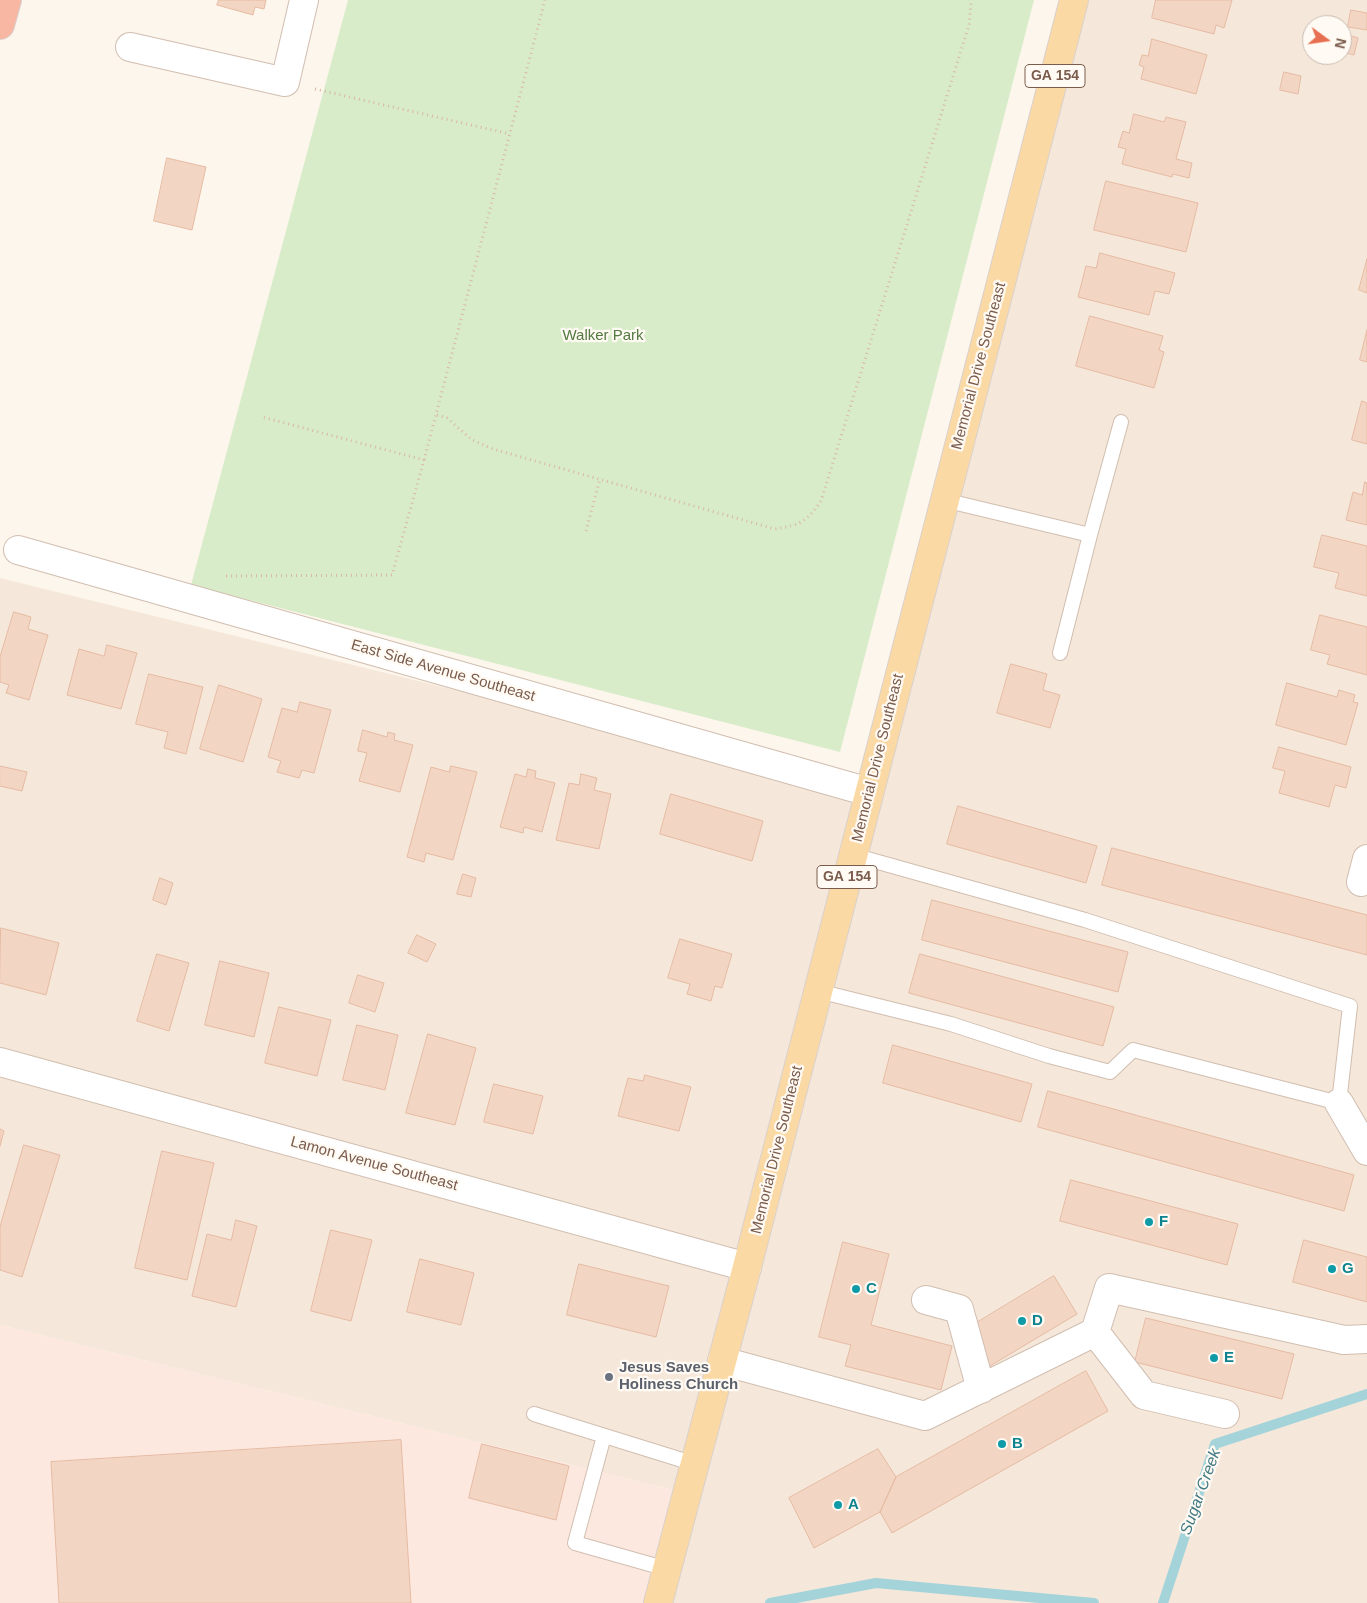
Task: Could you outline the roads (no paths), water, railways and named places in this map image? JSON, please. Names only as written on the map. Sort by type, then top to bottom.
[{"type":"highway","points":[[0,26],[7,0]]},
{"type":"main road","name":"Memorial Drive Southeast","points":[[658,1603],[1074,0]]},
{"type":"street","points":[[130,46],[285,82],[304,0]]},
{"type":"street","name":"East Side Avenue Southeast","points":[[18,550],[869,792]]},
{"type":"street","name":"Lamon Avenue Southeast","points":[[0,1062],[747,1266]]},
{"type":"street","points":[[1339,1103],[1367,1151]]},
{"type":"street","points":[[722,1361],[925,1416],[1094,1332],[1109,1288],[1344,1340],[1367,1340]]},
{"type":"street","points":[[926,1300],[959,1309],[981,1388]]},
{"type":"street","points":[[1094,1332],[1144,1395],[1225,1414]]},
{"type":"lane","points":[[1060,653],[1121,422]]},
{"type":"lane","points":[[944,500],[1090,535]]},
{"type":"lane","points":[[818,991],[951,1024],[1049,1056],[1110,1072],[1133,1050],[1339,1103],[1350,1006],[1085,920],[853,855]]},
{"type":"lane","points":[[534,1414],[695,1464]]},
{"type":"lane","points":[[604,1436],[575,1543],[667,1569]]},
{"type":"waterway","name":"Sugar Creek","points":[[1163,1603],[1215,1444],[1367,1394]]},
{"type":"waterway","name":"Sugar Creek","points":[[770,1603],[876,1583],[1094,1603]]},
{"type":"place","name":"F","points":[[1149,1222]]},
{"type":"place","name":"G","points":[[1332,1269]]},
{"type":"place","name":"C","points":[[856,1289]]},
{"type":"place","name":"D","points":[[1022,1321]]},
{"type":"place","name":"E","points":[[1214,1358]]},
{"type":"place","name":"Jesus Saves Holiness Church","points":[[609,1377]]},
{"type":"place","name":"B","points":[[1002,1444]]},
{"type":"place","name":"A","points":[[838,1505]]},
{"type":"park label","name":"Walker Park","points":[[603,336]]}]
